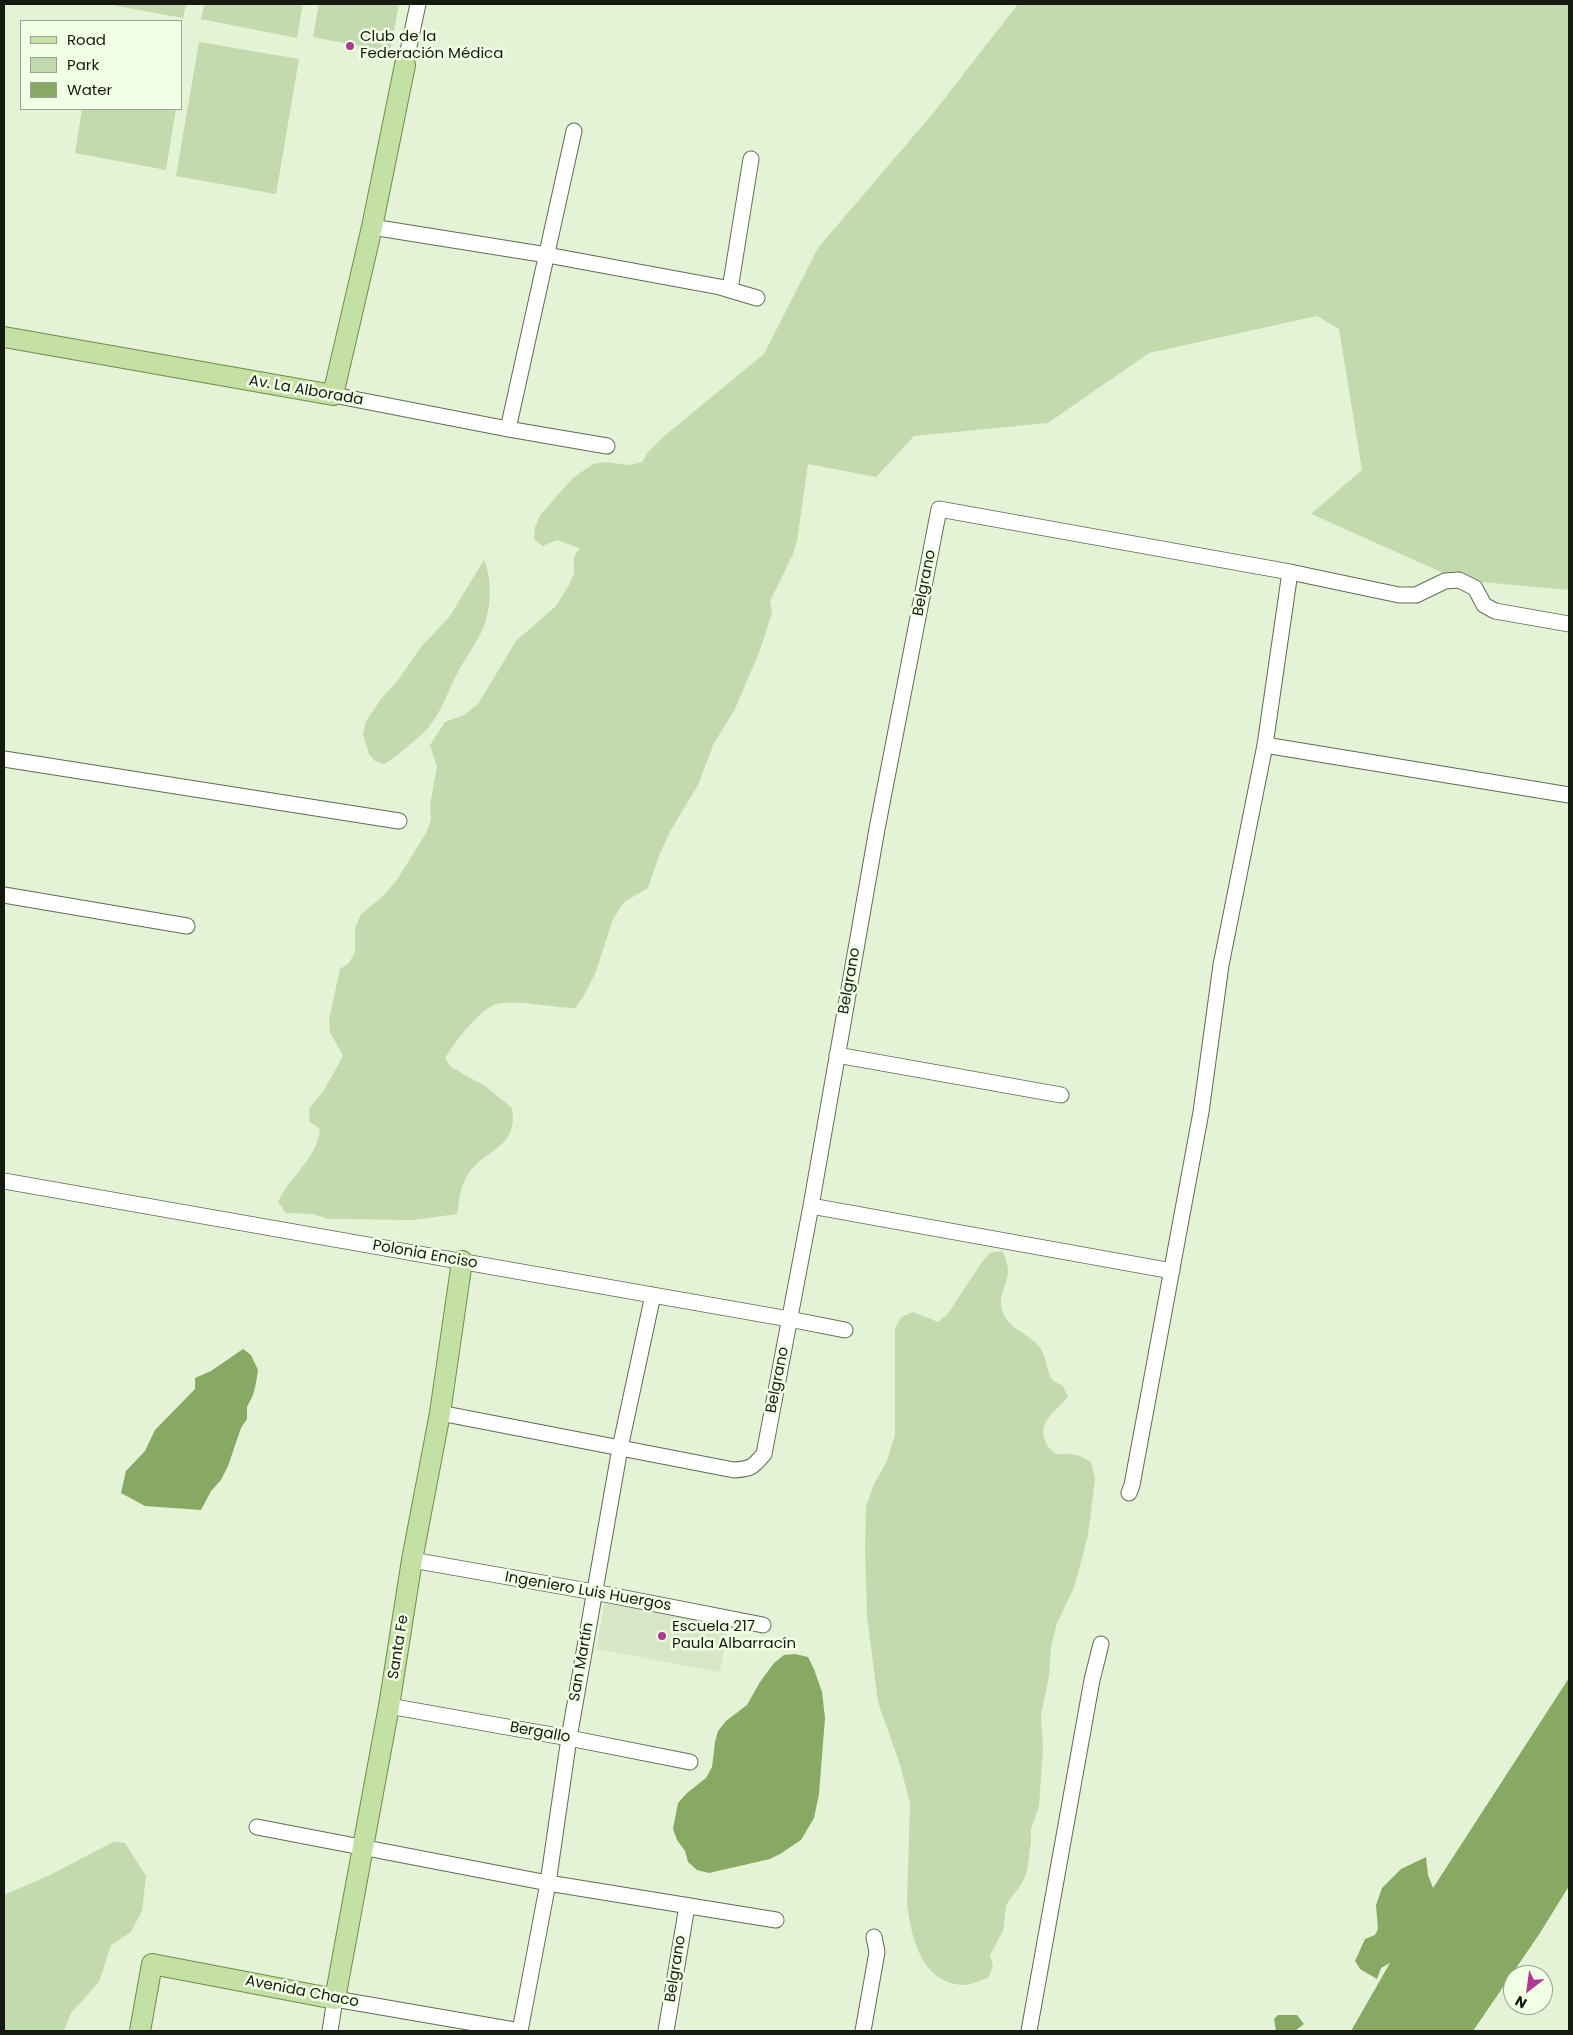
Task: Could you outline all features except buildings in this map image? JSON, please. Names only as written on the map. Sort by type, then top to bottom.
[{"type":"main road","points":[[333,395],[372,227],[405,65]]},
{"type":"main road","name":"Av. La Alborada","points":[[4,337],[333,395]]},
{"type":"main road","name":"Santa Fe","points":[[335,1999],[389,1706],[412,1560],[440,1414],[462,1261]]},
{"type":"main road","name":"Avenida Chaco","points":[[140,2031],[152,1964],[335,1999]]},
{"type":"street","points":[[405,65],[418,4]]},
{"type":"street","points":[[508,429],[574,131]]},
{"type":"street","points":[[730,289],[751,159]]},
{"type":"street","points":[[372,227],[547,255],[730,289],[757,298]]},
{"type":"street","name":"Av. La Alborada","points":[[333,395],[607,446]]},
{"type":"street","name":"Belgrano","points":[[620,1448],[734,1470],[748,1469],[756,1464],[764,1454],[811,1206],[877,829],[939,509],[1290,572]]},
{"type":"street","points":[[1129,1493],[1134,1476],[1201,1112],[1222,965],[1265,745],[1290,572],[1399,595],[1416,595],[1445,581],[1459,580],[1475,588],[1484,605],[1495,611],[1569,624]]},
{"type":"street","points":[[1265,745],[1569,795]]},
{"type":"street","points":[[4,759],[399,821]]},
{"type":"street","points":[[4,894],[187,926]]},
{"type":"street","points":[[837,1055],[1061,1096]]},
{"type":"street","name":"Polonia Enciso","points":[[4,1181],[789,1318],[845,1330]]},
{"type":"street","points":[[811,1206],[1172,1271]]},
{"type":"street","name":"San Martín","points":[[520,2031],[548,1883],[569,1738],[594,1592],[620,1448],[652,1295]]},
{"type":"street","points":[[440,1414],[620,1448]]},
{"type":"street","name":"Ingeniero Luis Huergos","points":[[412,1560],[594,1592],[763,1625]]},
{"type":"street","points":[[1029,2031],[1092,1680],[1101,1644]]},
{"type":"street","name":"Bergallo","points":[[389,1706],[690,1762]]},
{"type":"street","points":[[258,1827],[548,1883],[776,1920]]},
{"type":"street","name":"Belgrano","points":[[666,2031],[687,1906]]},
{"type":"street","points":[[863,2031],[877,1952],[874,1937]]},
{"type":"street","name":"Avenida Chaco","points":[[335,1999],[520,2031]]},
{"type":"street","name":"Santa Fe","points":[[330,2031],[335,1999]]},
{"type":"shaded area","name":"Escuela 217 Paula Albarracín","points":[[605,1601],[728,1624],[720,1672],[596,1649]]},
{"type":"green space","points":[[107,4],[186,4],[183,18]]},
{"type":"green space","points":[[204,4],[303,4],[297,38],[201,19]]},
{"type":"green space","points":[[319,4],[399,4],[390,52],[313,37]]},
{"type":"green space","points":[[1018,4],[1569,4],[1569,590],[1459,580],[1311,514],[1362,470],[1339,329],[1317,316],[1149,353],[1048,423],[914,436],[876,477],[808,464],[797,541],[793,554],[770,601],[772,613],[760,650],[735,709],[713,745],[699,783],[671,830],[660,853],[648,888],[624,902],[613,919],[595,974],[583,997],[575,1008],[522,1003],[494,1005],[481,1014],[460,1036],[445,1058],[451,1067],[485,1086],[512,1108],[513,1122],[510,1132],[505,1140],[482,1159],[467,1176],[461,1189],[457,1214],[413,1220],[328,1219],[312,1214],[286,1213],[278,1202],[309,1158],[318,1140],[320,1129],[310,1122],[309,1109],[324,1090],[343,1056],[330,1032],[329,1020],[340,969],[349,963],[355,952],[355,928],[361,914],[382,897],[397,880],[426,833],[431,820],[430,805],[437,767],[430,745],[445,722],[464,715],[478,704],[516,641],[556,606],[574,573],[574,558],[579,548],[557,540],[543,546],[534,539],[535,527],[540,515],[573,478],[593,464],[605,462],[630,465],[642,462],[648,452],[663,437],[764,354],[818,248],[934,112]]},
{"type":"green space","points":[[199,42],[299,59],[276,194],[176,176]]},
{"type":"green space","points":[[82,110],[176,110],[166,170],[75,153]]},
{"type":"green space","points":[[484,560],[487,567],[490,590],[486,620],[440,710],[428,728],[399,753],[384,764],[375,761],[369,754],[363,734],[366,721],[421,647],[450,616]]},
{"type":"green space","points":[[1002,1251],[1008,1270],[1001,1302],[1004,1316],[1012,1325],[1038,1345],[1043,1353],[1052,1380],[1063,1386],[1068,1397],[1045,1423],[1044,1435],[1046,1443],[1055,1453],[1081,1456],[1091,1462],[1095,1479],[1088,1535],[1074,1588],[1057,1623],[1051,1647],[1049,1676],[1041,1716],[1043,1749],[1039,1806],[1031,1829],[1027,1871],[1022,1883],[1006,1905],[1003,1931],[990,1955],[993,1966],[988,1978],[972,1984],[962,1985],[948,1982],[937,1976],[928,1967],[915,1943],[909,1916],[907,1903],[910,1803],[900,1765],[878,1702],[867,1616],[866,1507],[874,1484],[887,1461],[895,1435],[895,1329],[901,1317],[913,1312],[938,1322],[947,1315],[990,1253]]},
{"type":"green space","points":[[113,1842],[125,1843],[146,1876],[142,1911],[131,1932],[111,1945],[99,1982],[71,2013],[64,2031],[4,2031],[4,1895],[50,1875]]},
{"type":"water","points":[[243,1349],[251,1355],[258,1370],[253,1395],[247,1407],[247,1419],[241,1428],[228,1466],[221,1480],[211,1491],[201,1510],[145,1506],[121,1493],[126,1471],[145,1451],[155,1430],[195,1389],[195,1378],[211,1371]]},
{"type":"water","points":[[795,1654],[808,1657],[822,1692],[825,1718],[819,1794],[814,1818],[801,1840],[770,1859],[709,1873],[697,1870],[688,1862],[685,1851],[677,1840],[673,1829],[678,1803],[706,1778],[712,1767],[718,1731],[726,1721],[747,1705],[760,1682],[774,1663],[784,1655]]},
{"type":"water","points":[[1569,1678],[1569,1886],[1540,1933],[1518,1965],[1503,1965],[1503,1987],[1473,2031],[1351,2031],[1390,1963],[1381,1968],[1377,1979],[1360,1969],[1355,1961],[1365,1939],[1375,1935],[1378,1929],[1376,1905],[1382,1888],[1401,1869],[1426,1857],[1428,1875],[1433,1888]]},
{"type":"water","points":[[1278,2015],[1297,2015],[1304,2024],[1295,2031],[1276,2031],[1274,2019]]},
{"type":"place","name":"Club de la Federación Médica","points":[[350,46]]},
{"type":"place","name":"Escuela 217 Paula Albarracín","points":[[662,1636]]}]
